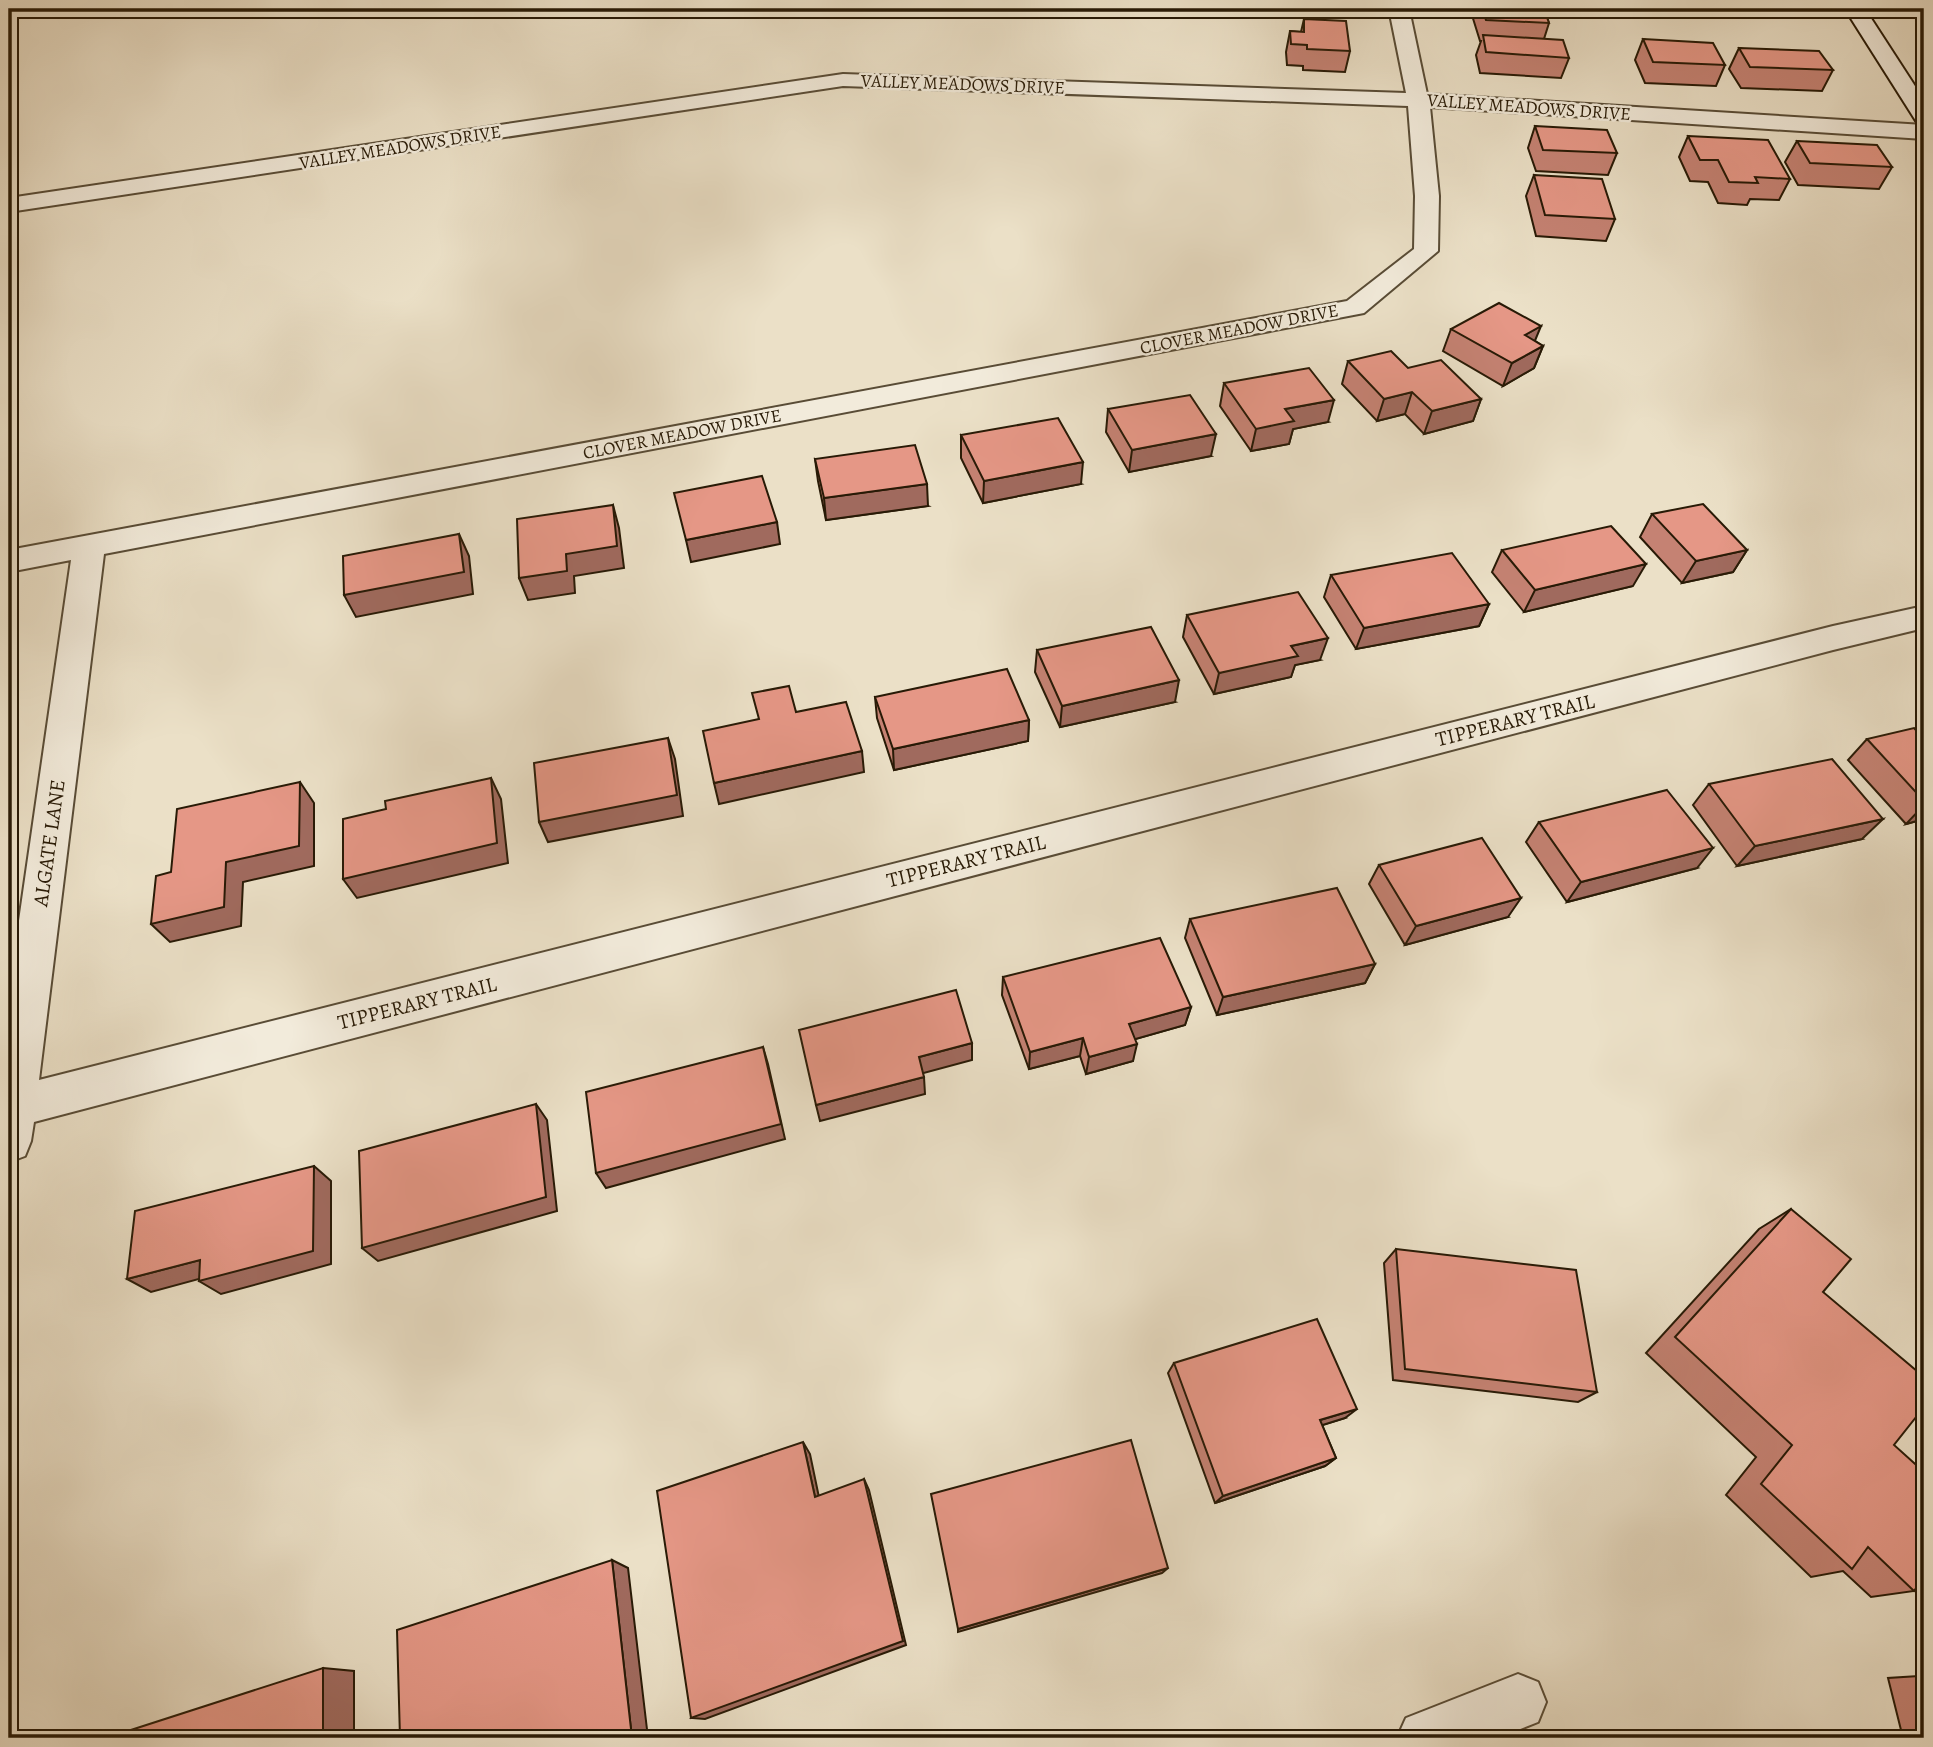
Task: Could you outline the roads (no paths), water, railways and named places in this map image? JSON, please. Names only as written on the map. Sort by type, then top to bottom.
[{"type":"street","points":[[1399,9],[1418,100]]},
{"type":"street","points":[[1855,9],[1924,116]]},
{"type":"street","name":"VALLEY MEADOWS DRIVE","points":[[9,205],[844,80],[1418,100],[1924,132]]},
{"type":"street","name":"CLOVER MEADOW DRIVE","points":[[9,561],[1356,307],[1426,251],[1427,196],[1418,100]]},
{"type":"street","name":"ALGATE LANE","points":[[10,1118],[89,546]]},
{"type":"street","name":"TIPPERARY TRAIL","points":[[10,1118],[1833,638],[1924,617]]},
{"type":"street","points":[[1426,1738],[1518,1702]]}]
